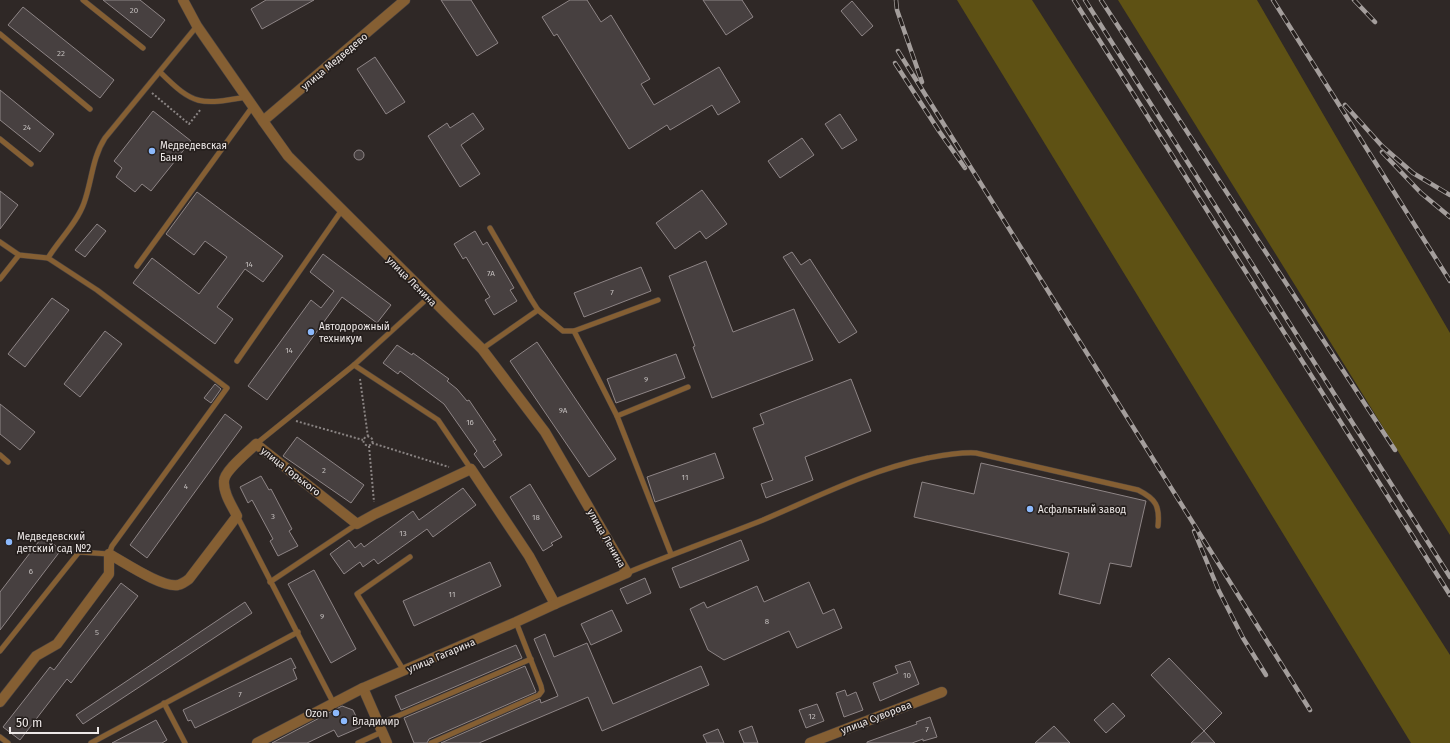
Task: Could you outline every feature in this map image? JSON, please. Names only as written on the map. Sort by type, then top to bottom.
[{"type":"street","name":"улица Ленина","points":[[183,0],[197,26],[288,156],[482,349],[544,432],[627,573]]},
{"type":"street","name":"улица Медведево","points":[[263,121],[405,0]]},
{"type":"street","name":"улица Горького","points":[[237,516],[225,490],[224,481],[227,473],[256,444],[356,524]]},
{"type":"street","points":[[356,524],[471,469],[529,556],[555,604]]},
{"type":"street","points":[[0,702],[36,656],[57,644],[109,574],[109,554],[162,583],[177,585],[189,579],[237,516]]},
{"type":"street","name":"улица Гагарина","points":[[257,743],[363,688],[627,573]]},
{"type":"street","points":[[363,688],[387,743]]},
{"type":"street","name":"улица Суворова","points":[[810,743],[942,692]]},
{"type":"lane","points":[[83,0],[143,48]]},
{"type":"lane","points":[[48,258],[84,204],[98,149],[105,138],[197,26]]},
{"type":"lane","points":[[0,34],[90,109]]},
{"type":"lane","points":[[160,72],[177,89],[193,99],[207,102],[247,97]]},
{"type":"lane","points":[[137,266],[253,106]]},
{"type":"lane","points":[[0,138],[31,164]]},
{"type":"lane","points":[[237,361],[342,210]]},
{"type":"lane","points":[[490,228],[538,310],[563,331],[574,331],[658,300]]},
{"type":"lane","points":[[0,242],[19,255],[48,258],[97,290],[227,388],[112,546],[109,554],[79,552],[0,651]]},
{"type":"lane","points":[[0,279],[19,255]]},
{"type":"lane","points":[[256,444],[356,366],[429,297]]},
{"type":"lane","points":[[482,349],[538,310]]},
{"type":"lane","points":[[574,331],[617,416],[671,554]]},
{"type":"lane","points":[[356,366],[438,420],[471,469]]},
{"type":"lane","points":[[617,416],[688,387]]},
{"type":"lane","points":[[627,573],[671,554],[762,520],[842,485],[887,468],[914,461],[962,452],[976,453],[1138,490],[1149,495],[1154,501],[1158,509],[1158,526]]},
{"type":"lane","points":[[0,455],[8,462]]},
{"type":"lane","points":[[237,516],[334,704]]},
{"type":"lane","points":[[270,582],[356,524]]},
{"type":"lane","points":[[404,671],[358,594],[410,557]]},
{"type":"lane","points":[[430,743],[539,695],[542,691],[542,686],[516,622]]},
{"type":"lane","points":[[91,743],[298,632]]},
{"type":"lane","points":[[358,743],[380,728],[530,659]]},
{"type":"lane","points":[[164,703],[185,743]]},
{"type":"lane","points":[[0,737],[8,743]]},
{"type":"path","points":[[146,88],[189,124],[207,102]]},
{"type":"path","points":[[356,366],[368,436],[372,439],[372,443]]},
{"type":"path","points":[[288,418],[363,440]]},
{"type":"path","points":[[363,440],[368,436]]},
{"type":"path","points":[[363,440],[364,445],[369,446]]},
{"type":"path","points":[[369,446],[372,443]]},
{"type":"path","points":[[372,443],[447,466],[451,469],[455,477]]},
{"type":"path","points":[[369,446],[375,514]]},
{"type":"shaded area","points":[[957,0],[1032,0],[1450,655],[1450,743],[1411,743]]},
{"type":"shaded area","points":[[1118,0],[1257,0],[1450,333],[1450,535]]},
{"type":"building","points":[[103,0],[140,0],[165,20],[151,38]]},
{"type":"building","points":[[266,0],[314,0],[262,29],[251,9]]},
{"type":"building","points":[[441,0],[471,0],[498,43],[477,56]]},
{"type":"building","points":[[570,0],[587,0],[601,22],[611,15],[650,79],[641,84],[654,105],[719,67],[740,102],[718,115],[712,105],[670,130],[667,125],[629,149],[557,34],[554,36],[542,17]]},
{"type":"building","points":[[703,0],[742,0],[753,17],[726,35]]},
{"type":"building","points":[[852,1],[873,26],[862,36],[841,11]]},
{"type":"building","points":[[23,7],[114,80],[100,98],[8,25]]},
{"type":"building","points":[[375,57],[405,102],[386,114],[357,69]]},
{"type":"building","points":[[0,90],[54,134],[40,152],[0,120]]},
{"type":"building","name":"Медведевская Баня","points":[[153,111],[191,141],[151,191],[142,184],[135,192],[116,177],[122,168],[114,161]]},
{"type":"building","points":[[473,113],[484,129],[461,145],[480,174],[460,187],[428,136],[447,123],[450,128]]},
{"type":"building","points":[[840,114],[857,140],[842,149],[825,124]]},
{"type":"building","points":[[802,138],[814,155],[780,178],[768,161]]},
{"type":"building","points":[[359,150],[364,155],[359,160],[354,155]]},
{"type":"building","points":[[702,190],[727,224],[706,239],[700,231],[675,249],[656,223]]},
{"type":"building","points":[[0,191],[18,205],[0,229]]},
{"type":"building","points":[[197,192],[283,256],[263,282],[245,269],[217,307],[233,319],[215,344],[133,283],[152,258],[199,294],[227,257],[205,241],[194,255],[166,234]]},
{"type":"building","points":[[97,224],[106,231],[85,257],[75,250]]},
{"type":"building","points":[[475,231],[483,245],[487,242],[514,288],[510,290],[517,301],[494,315],[485,300],[490,297],[466,257],[463,259],[454,244]]},
{"type":"building","points":[[792,252],[801,265],[810,259],[857,332],[839,343],[783,257]]},
{"type":"building","points":[[323,254],[391,305],[377,323],[342,297],[267,400],[248,386],[311,300],[321,308],[334,291],[310,272]]},
{"type":"building","points":[[706,261],[733,332],[794,309],[813,360],[712,398],[693,347],[695,346],[669,276]]},
{"type":"building","points":[[641,267],[651,291],[584,317],[574,293]]},
{"type":"building","points":[[52,298],[69,310],[25,367],[8,354]]},
{"type":"building","points":[[105,331],[122,344],[80,397],[64,384]]},
{"type":"building","points":[[537,342],[616,459],[589,477],[510,361]]},
{"type":"building","points":[[397,345],[412,355],[413,353],[449,379],[447,381],[457,389],[467,401],[469,400],[496,440],[493,441],[502,455],[484,468],[474,454],[477,451],[444,404],[400,371],[398,374],[383,363]]},
{"type":"building","points":[[676,354],[685,378],[616,403],[607,379]]},
{"type":"building","points":[[851,379],[871,431],[805,457],[813,480],[766,498],[761,484],[773,480],[753,428],[764,424],[760,414]]},
{"type":"building","points":[[215,384],[221,389],[211,403],[204,398]]},
{"type":"building","points":[[0,404],[35,432],[20,450],[0,434]]},
{"type":"building","points":[[225,414],[242,427],[147,558],[130,545]]},
{"type":"building","points":[[297,437],[364,485],[351,503],[283,456]]},
{"type":"building","points":[[715,453],[724,478],[655,502],[647,477]]},
{"type":"building","name":"Асфальтный завод","points":[[981,463],[1146,501],[1131,567],[1110,563],[1100,604],[1059,594],[1069,553],[914,517],[922,482],[974,494]]},
{"type":"building","points":[[261,476],[269,490],[271,489],[292,529],[289,531],[298,546],[278,556],[270,541],[273,539],[252,500],[248,503],[240,487]]},
{"type":"building","points":[[530,484],[562,537],[551,543],[553,545],[543,551],[510,497]]},
{"type":"building","points":[[463,488],[476,505],[433,537],[427,529],[378,564],[374,559],[363,567],[360,562],[344,574],[330,554],[349,540],[355,548],[361,543],[364,547],[413,511],[419,520]]},
{"type":"building","points":[[43,536],[61,550],[0,630],[0,592]]},
{"type":"building","points":[[741,540],[749,560],[680,588],[672,568]]},
{"type":"building","points":[[490,562],[501,586],[414,626],[403,601]]},
{"type":"building","points":[[314,570],[356,649],[331,663],[288,584]]},
{"type":"building","points":[[645,578],[651,593],[627,604],[620,589]]},
{"type":"building","points":[[809,582],[823,614],[834,609],[842,628],[797,648],[789,631],[724,660],[708,650],[690,609],[704,602],[707,608],[757,586],[764,602]]},
{"type":"building","points":[[121,583],[138,596],[71,683],[67,679],[20,740],[3,727],[50,667],[54,670]]},
{"type":"building","points":[[245,602],[252,613],[83,724],[76,715]]},
{"type":"building","points":[[612,610],[622,631],[591,645],[581,624]]},
{"type":"building","points":[[545,634],[554,657],[587,643],[613,704],[701,666],[709,685],[602,731],[588,697],[479,743],[441,743],[540,699],[541,703],[558,696],[534,639]]},
{"type":"building","points":[[516,645],[522,658],[401,710],[395,696]]},
{"type":"building","points":[[291,658],[296,668],[293,669],[297,679],[195,728],[191,720],[188,721],[183,710]]},
{"type":"building","points":[[1169,658],[1222,713],[1204,731],[1151,675]]},
{"type":"building","points":[[910,661],[919,684],[880,701],[873,683],[898,673],[895,666]]},
{"type":"building","points":[[525,666],[536,692],[429,739],[427,743],[414,743],[404,718]]},
{"type":"building","points":[[845,690],[847,696],[856,692],[863,710],[844,717],[836,693]]},
{"type":"building","points":[[1113,703],[1125,716],[1106,733],[1094,720]]},
{"type":"building","points":[[817,704],[824,721],[806,728],[799,710]]},
{"type":"building","points":[[342,706],[353,710],[361,727],[338,737],[334,730],[307,743],[272,743]]},
{"type":"building","points":[[930,717],[937,737],[923,741],[923,739],[912,743],[867,743],[917,724],[916,722]]},
{"type":"building","points":[[156,720],[167,740],[162,743],[112,743]]},
{"type":"building","points":[[752,726],[758,743],[744,743],[739,731]]},
{"type":"building","points":[[1054,726],[1070,743],[1035,743]]},
{"type":"building","points":[[718,729],[724,743],[707,743],[703,735]]},
{"type":"building","points":[[1204,731],[1215,743],[1191,743]]},
{"type":"railway","points":[[896,0],[897,10],[922,82]]},
{"type":"railway","points":[[1074,0],[1450,595]]},
{"type":"railway","points":[[1085,0],[1450,577]]},
{"type":"railway","points":[[1101,0],[1395,450]]},
{"type":"railway","points":[[1273,0],[1450,281]]},
{"type":"railway","points":[[1354,0],[1375,22]]},
{"type":"railway","points":[[898,51],[1310,710]]},
{"type":"railway","points":[[895,63],[965,168]]},
{"type":"railway","points":[[1345,105],[1382,146],[1413,173],[1450,195]]},
{"type":"railway","points":[[1382,152],[1421,193],[1450,217]]},
{"type":"railway","points":[[1194,531],[1219,591],[1243,638],[1266,675]]},
{"type":"place","name":"Медведевская Баня","points":[[152,151]]},
{"type":"place","name":"Автодорожный техникум","points":[[311,332]]},
{"type":"place","name":"Асфальтный завод","points":[[1030,509]]},
{"type":"place","name":"Медведевский детский сад №2","points":[[9,542]]},
{"type":"place","name":"Ozon","points":[[336,713]]},
{"type":"place","name":"Владимир","points":[[344,721]]}]
